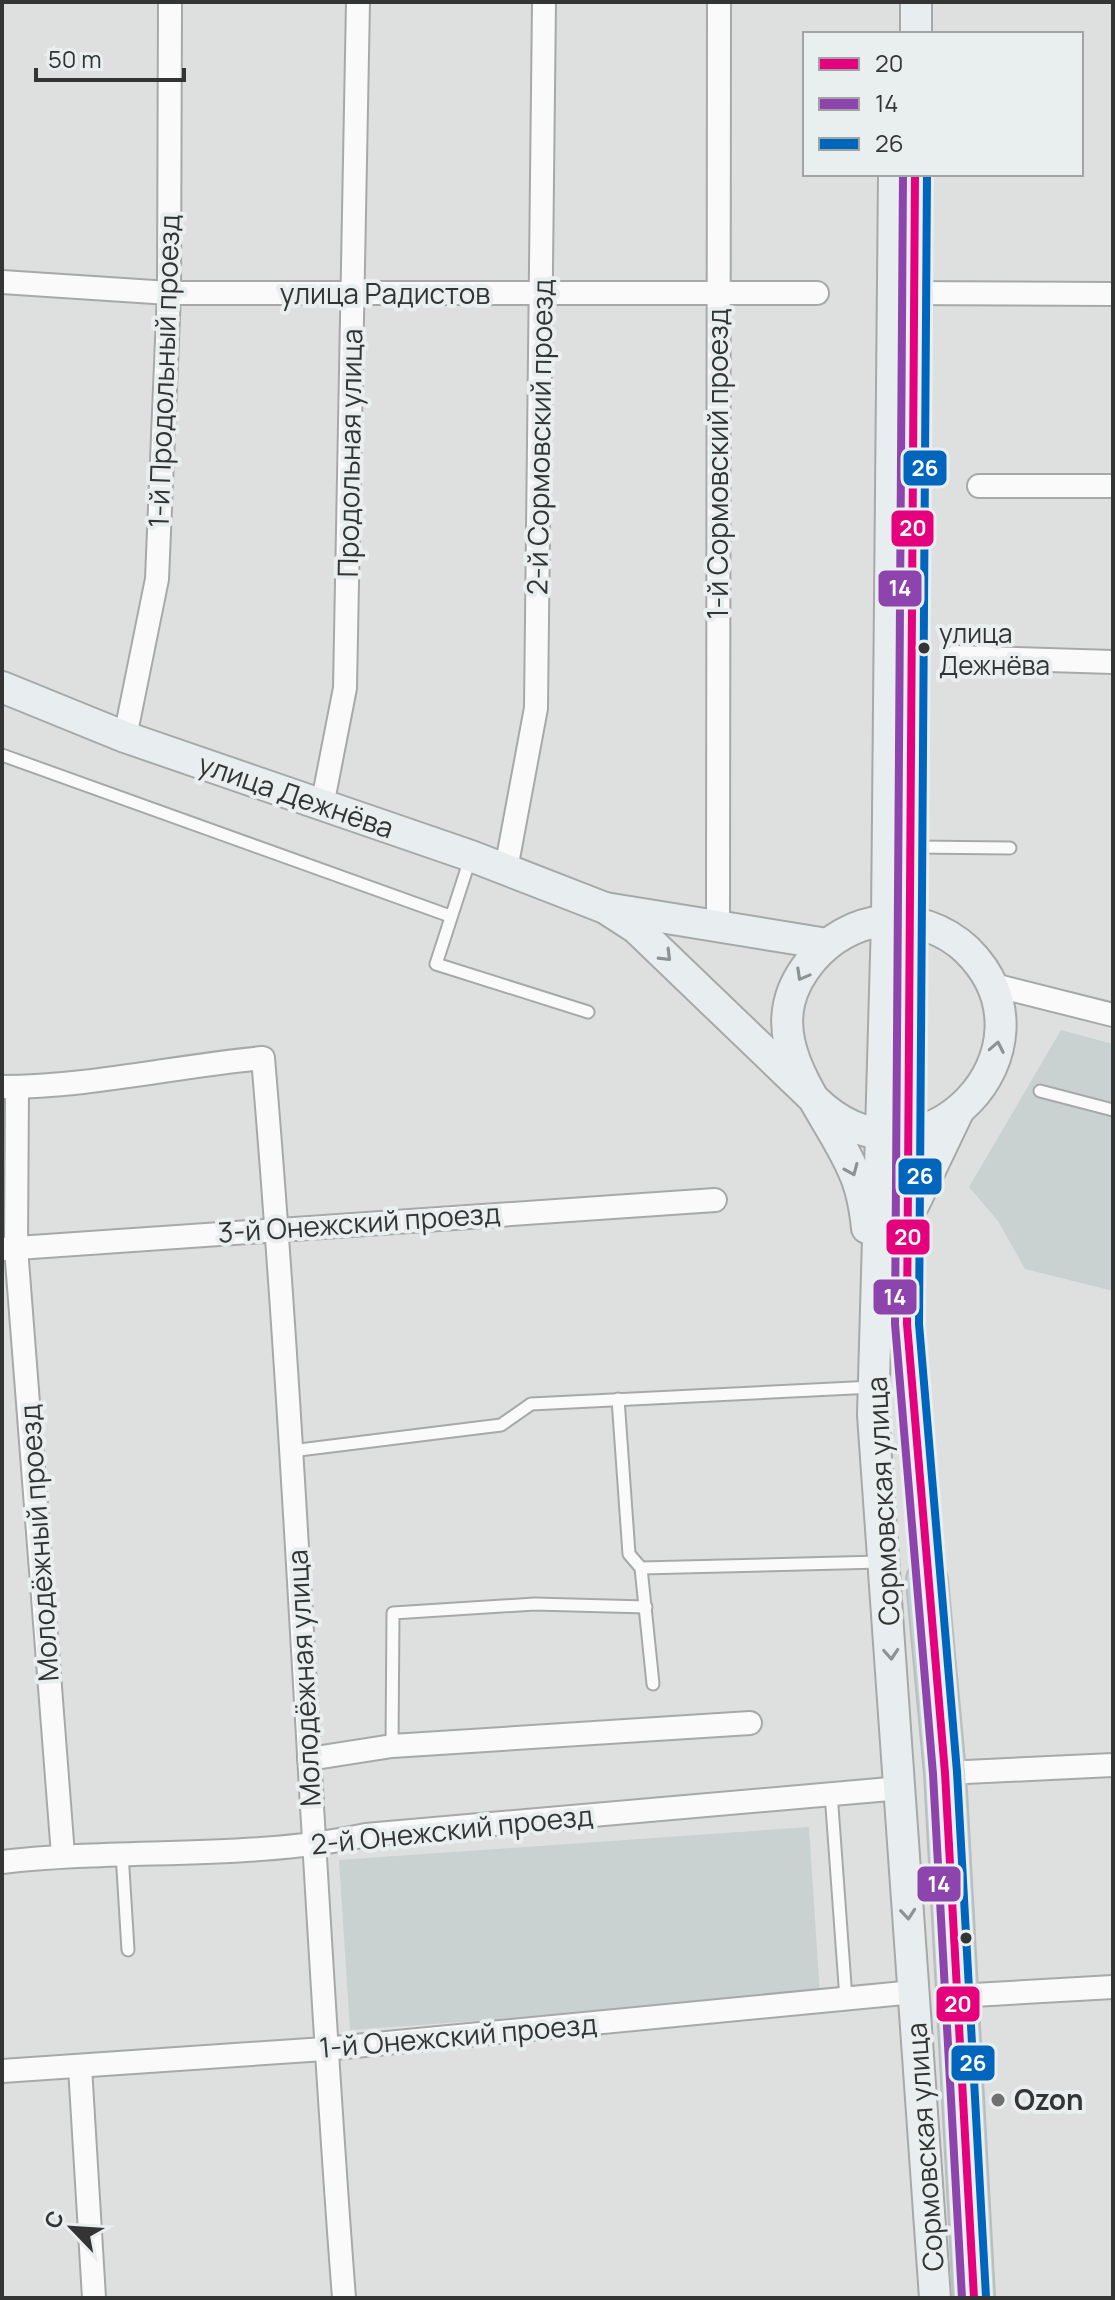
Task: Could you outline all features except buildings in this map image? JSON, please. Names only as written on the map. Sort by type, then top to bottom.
[{"type":"highway","name":"Сормовская улица","points":[[927,1580],[945,1773],[974,2298]]},
{"type":"main road","points":[[895,2],[895,32]]},
{"type":"main road","points":[[916,2],[916,32]]},
{"type":"main road","name":"Сормовская улица","points":[[894,176],[903,293],[912,847],[899,921]]},
{"type":"main road","name":"Сормовская улица","points":[[915,176],[903,293],[896,1134],[877,1319],[874,1387],[935,2298]]},
{"type":"main road","name":"улица Дежнёва","points":[[4,694],[471,856],[605,908],[827,944]]},
{"type":"main road","points":[[605,908],[636,928],[816,1101],[847,1123],[896,1134],[939,1124],[958,1112]]},
{"type":"main road","points":[[877,1319],[864,1202],[854,1171],[791,1056],[788,1015],[801,976],[827,944],[852,929],[899,921],[933,928],[963,947],[990,984],[999,1016],[997,1048],[980,1088],[958,1112],[927,1172],[907,1224]]},
{"type":"main road","name":"Сормовская улица","points":[[896,1134],[907,1224],[909,1386],[927,1580]]},
{"type":"street","name":"1-й Продольный проезд","points":[[125,737],[157,579],[169,293],[170,2]]},
{"type":"street","name":"Продольная улица","points":[[322,806],[345,688],[358,2]]},
{"type":"street","name":"2-й Сормовский проезд","points":[[506,869],[536,708],[544,2]]},
{"type":"street","name":"1-й Сормовский проезд","points":[[718,926],[719,2]]},
{"type":"street","name":"улица Радистов","points":[[2,282],[169,293],[817,293]]},
{"type":"street","points":[[903,293],[1113,294]]},
{"type":"street","points":[[979,486],[1113,486]]},
{"type":"street","points":[[955,657],[1113,662]]},
{"type":"street","points":[[990,984],[1113,1015]]},
{"type":"street","name":"Молодёжная улица","points":[[9,1087],[59,1087],[181,1066],[263,1058],[278,1228],[324,2049],[344,2298]]},
{"type":"street","name":"Молодёжный проезд","points":[[9,1087],[9,1248],[63,1855]]},
{"type":"street","name":"3-й Онежский проезд","points":[[9,1248],[715,1200]]},
{"type":"street","points":[[874,1387],[909,1386]]},
{"type":"street","points":[[309,1759],[392,1746],[750,1723]]},
{"type":"street","points":[[945,1773],[1113,1765]]},
{"type":"street","name":"2-й Онежский проезд","points":[[2,1862],[63,1855],[313,1846],[366,1835],[901,1788]]},
{"type":"street","points":[[956,1996],[1113,1987]]},
{"type":"street","name":"1-й Онежский проезд","points":[[2,2071],[324,2049],[914,1992]]},
{"type":"street","points":[[80,2067],[94,2298]]},
{"type":"lane","points":[[2,755],[450,916]]},
{"type":"lane","points":[[912,847],[1010,848]]},
{"type":"lane","points":[[471,856],[436,964],[588,1012]]},
{"type":"lane","points":[[1040,1091],[1113,1110]]},
{"type":"lane","points":[[291,1451],[501,1425],[531,1404],[874,1387]]},
{"type":"lane","points":[[618,1399],[629,1554],[641,1568],[653,1684]]},
{"type":"lane","points":[[641,1568],[884,1562]]},
{"type":"lane","points":[[392,1746],[393,1613],[535,1604],[646,1607]]},
{"type":"lane","points":[[831,1793],[846,2000]]},
{"type":"lane","points":[[122,1853],[128,1950]]},
{"type":"shaded area","points":[[1061,1030],[1113,1044],[1113,1291],[1025,1269],[998,1221],[969,1187]]},
{"type":"shaded area","points":[[809,1827],[820,1996],[350,2030],[339,1860]]},
{"type":"transit line","name":"14","points":[[903,176],[895,1324],[933,1774],[962,2298]]},
{"type":"transit line","name":"20","points":[[915,176],[907,1324],[945,1773],[974,2298]]},
{"type":"transit line","name":"26","points":[[927,176],[919,1324],[957,1772],[986,2297]]},
{"type":"place","name":"улица Дежнёва","points":[[924,648]]},
{"type":"place","name":"Ozon","points":[[998,2100]]}]
